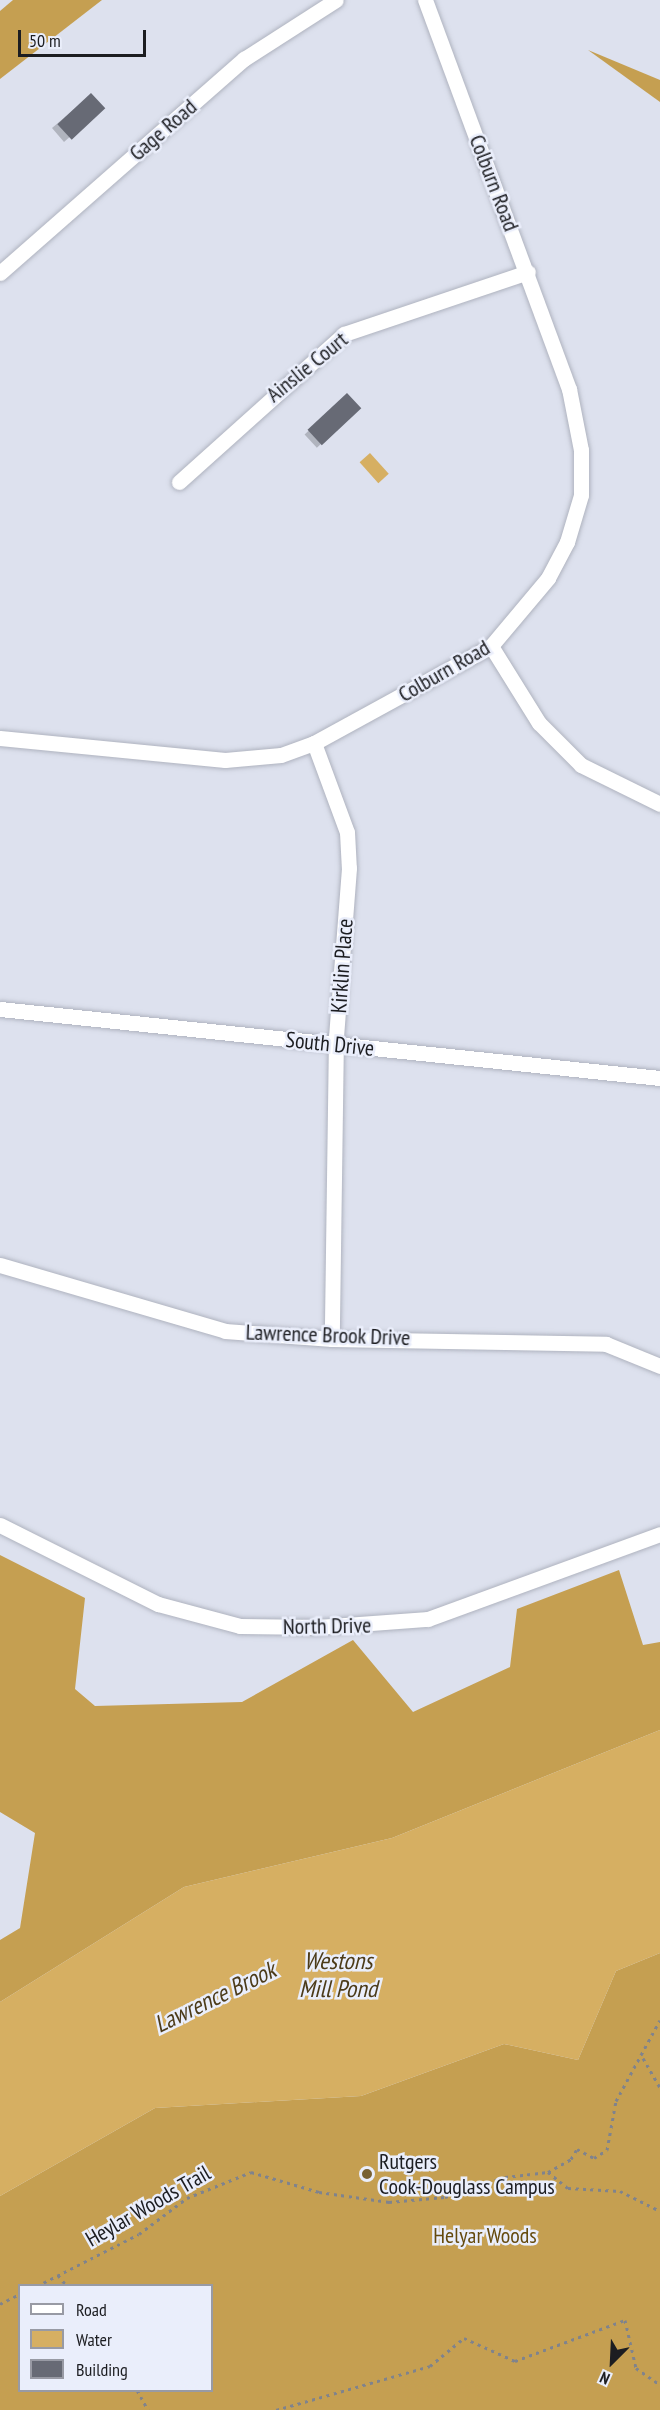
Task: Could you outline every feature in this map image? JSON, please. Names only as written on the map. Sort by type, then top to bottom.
[{"type":"street","name":"Gage Road","points":[[0,273],[244,58],[336,0]]},
{"type":"street","name":"Colburn Road","points":[[0,738],[225,760],[281,755],[314,743],[491,646],[548,578],[567,542],[581,495],[581,450],[569,389],[528,272],[425,0]]},
{"type":"street","name":"Ainslie Court","points":[[179,482],[344,334],[528,272]]},
{"type":"street","points":[[491,646],[540,723],[581,765],[660,804]]},
{"type":"street","name":"Kirklin Place","points":[[314,743],[347,832],[336,1044],[332,1340]]},
{"type":"street","name":"South Drive","points":[[0,1009],[660,1078]]},
{"type":"street","name":"Lawrence Brook Drive","points":[[0,1265],[225,1331],[332,1340],[606,1344],[660,1366]]},
{"type":"street","name":"North Drive","points":[[0,1525],[158,1604],[240,1626],[365,1628],[428,1620],[660,1534]]},
{"type":"path","name":"Heylar Woods Trail","points":[[41,2284],[139,2234],[187,2198],[251,2172],[319,2192],[390,2202],[445,2197],[505,2176],[548,2172],[571,2159],[577,2149],[594,2158],[607,2150],[616,2101],[643,2058],[658,2029],[660,2020]]},
{"type":"path","points":[[643,2058],[660,2087]]},
{"type":"path","points":[[548,2172],[568,2188],[620,2191],[660,2211]]},
{"type":"path","points":[[58,2275],[65,2284]]},
{"type":"path","points":[[0,2304],[18,2295]]},
{"type":"path","points":[[276,2410],[430,2366],[464,2338],[515,2361],[625,2320],[636,2368],[660,2385]]},
{"type":"path","points":[[138,2392],[148,2410]]},
{"type":"green space","points":[[13,0],[102,0],[0,79],[0,11]]},
{"type":"green space","points":[[588,50],[660,80],[660,102]]},
{"type":"green space","points":[[0,1555],[85,1598],[75,1689],[95,1706],[242,1702],[353,1640],[413,1712],[510,1667],[517,1609],[619,1570],[643,1645],[660,1642],[660,1730],[392,1838],[184,1887],[0,2002],[0,1940],[20,1928],[35,1833],[0,1812]]},
{"type":"green space","name":"Helyar Woods","points":[[660,1953],[660,2410],[0,2410],[0,2196],[155,2108],[361,2096],[504,2044],[578,2060],[616,1971]]},
{"type":"water","points":[[370,453],[389,474],[378,483],[360,462]]},
{"type":"water","name":"Westons Mill Pond","points":[[660,1730],[660,1953],[616,1971],[578,2060],[504,2044],[361,2096],[155,2108],[0,2196],[0,2002],[184,1887],[392,1838]]},
{"type":"building","points":[[91,93],[105,108],[72,140],[57,124]]},
{"type":"building","points":[[347,393],[361,408],[322,445],[308,430]]},
{"type":"place","name":"Rutgers Cook-Douglass Campus","points":[[367,2174]]},
{"type":"water label","name":"Lawrence Brook","points":[[215,1997]]}]
